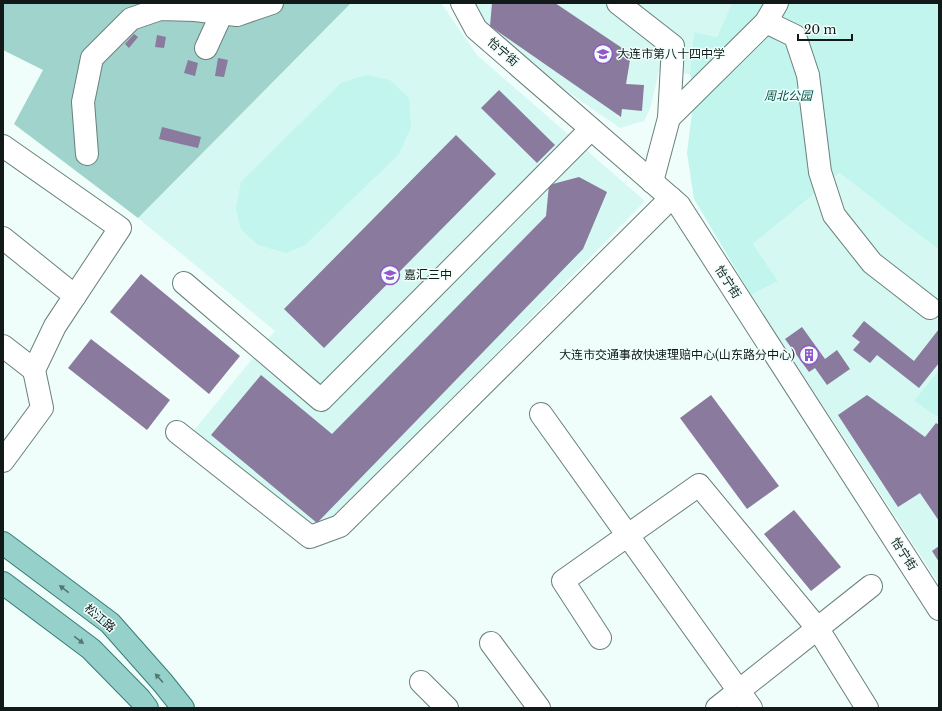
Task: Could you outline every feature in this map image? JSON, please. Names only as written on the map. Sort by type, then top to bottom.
[{"type":"main road","name":"松江路","points":[[3,543],[110,623],[164,683],[183,708]]},
{"type":"main road","points":[[3,583],[91,649],[140,705]]},
{"type":"street","points":[[87,154],[83,102],[92,58],[131,19],[160,9],[195,10],[237,15],[272,3]]},
{"type":"street","name":"怡宁街","points":[[462,3],[476,29],[679,205],[939,609]]},
{"type":"street","points":[[618,3],[673,46],[669,118],[652,182]]},
{"type":"street","points":[[669,118],[766,22],[777,3]]},
{"type":"street","points":[[206,48],[222,13]]},
{"type":"street","points":[[766,22],[795,36],[808,75],[820,172],[834,215],[872,263],[930,308]]},
{"type":"street","points":[[184,282],[321,400],[591,129]]},
{"type":"street","points":[[3,146],[120,228],[55,326],[34,370],[42,408],[3,461]]},
{"type":"street","points":[[177,432],[310,537],[340,526],[671,198]]},
{"type":"street","points":[[3,238],[75,296]]},
{"type":"street","points":[[3,346],[34,370]]},
{"type":"street","points":[[541,414],[745,699]]},
{"type":"street","points":[[600,638],[563,581],[699,485],[818,628],[868,708]]},
{"type":"street","points":[[717,708],[745,699],[818,628],[871,586]]},
{"type":"street","points":[[490,643],[539,708]]},
{"type":"street","points":[[421,682],[447,708]]},
{"type":"shaded area","points":[[3,3],[351,3],[138,218],[14,124],[43,70],[3,50]]},
{"type":"shaded area","name":"嘉汇三中","points":[[351,3],[441,3],[477,55],[645,201],[333,521],[310,530],[191,434],[275,331],[138,218]]},
{"type":"shaded area","name":"大连市第八十四中学","points":[[470,3],[732,3],[717,37],[694,32],[690,74],[659,71],[651,106],[644,121],[620,128],[489,37]]},
{"type":"shaded area","points":[[841,173],[939,250],[939,370],[914,401],[939,418],[939,584],[751,295],[778,281],[753,244]]},
{"type":"green space","name":"周北公园","points":[[732,3],[939,3],[939,250],[840,173],[753,244],[778,281],[751,295],[694,199],[687,153],[692,113],[696,98],[690,74],[694,32],[717,37]]},
{"type":"green space","points":[[366,75],[390,80],[409,98],[411,127],[399,154],[305,245],[286,253],[258,245],[241,229],[236,209],[241,182],[341,83]]},
{"type":"green space","points":[[939,370],[939,418],[914,401]]},
{"type":"building","points":[[492,3],[555,3],[631,54],[626,84],[644,85],[642,111],[622,109],[621,117],[490,26]]},
{"type":"building","points":[[134,34],[138,37],[129,48],[125,44]]},
{"type":"building","points":[[157,35],[166,37],[164,48],[155,47]]},
{"type":"building","points":[[218,58],[228,60],[224,77],[215,76]]},
{"type":"building","points":[[188,60],[198,63],[195,76],[184,73]]},
{"type":"building","points":[[499,90],[555,145],[537,163],[481,108]]},
{"type":"building","points":[[162,127],[201,137],[198,148],[159,139]]},
{"type":"building","points":[[456,135],[496,174],[324,348],[284,309]]},
{"type":"building","points":[[579,177],[607,192],[583,249],[317,523],[211,435],[261,375],[332,434],[546,216],[549,185]]},
{"type":"building","points":[[141,274],[240,356],[209,394],[110,312]]},
{"type":"building","points":[[864,321],[914,361],[939,329],[939,363],[919,388],[877,355],[870,363],[853,350],[860,342],[852,336]]},
{"type":"building","name":"大连市交通事故快速理赔中心(山东路分中心)","points":[[802,327],[825,359],[837,350],[850,369],[827,385],[815,368],[809,372],[785,339]]},
{"type":"building","points":[[91,339],[170,400],[147,430],[68,368]]},
{"type":"building","points":[[711,395],[779,486],[747,509],[680,418]]},
{"type":"building","points":[[867,395],[925,437],[936,423],[939,425],[939,521],[920,493],[898,507],[838,415]]},
{"type":"building","points":[[794,510],[841,567],[811,591],[764,534]]},
{"type":"building","points":[[939,546],[939,562],[932,551]]},
{"type":"place","name":"大连市第八十四中学","points":[[603,54]]},
{"type":"place","name":"嘉汇三中","points":[[390,275]]},
{"type":"place","name":"大连市交通事故快速理赔中心(山东路分中心)","points":[[809,355]]}]
